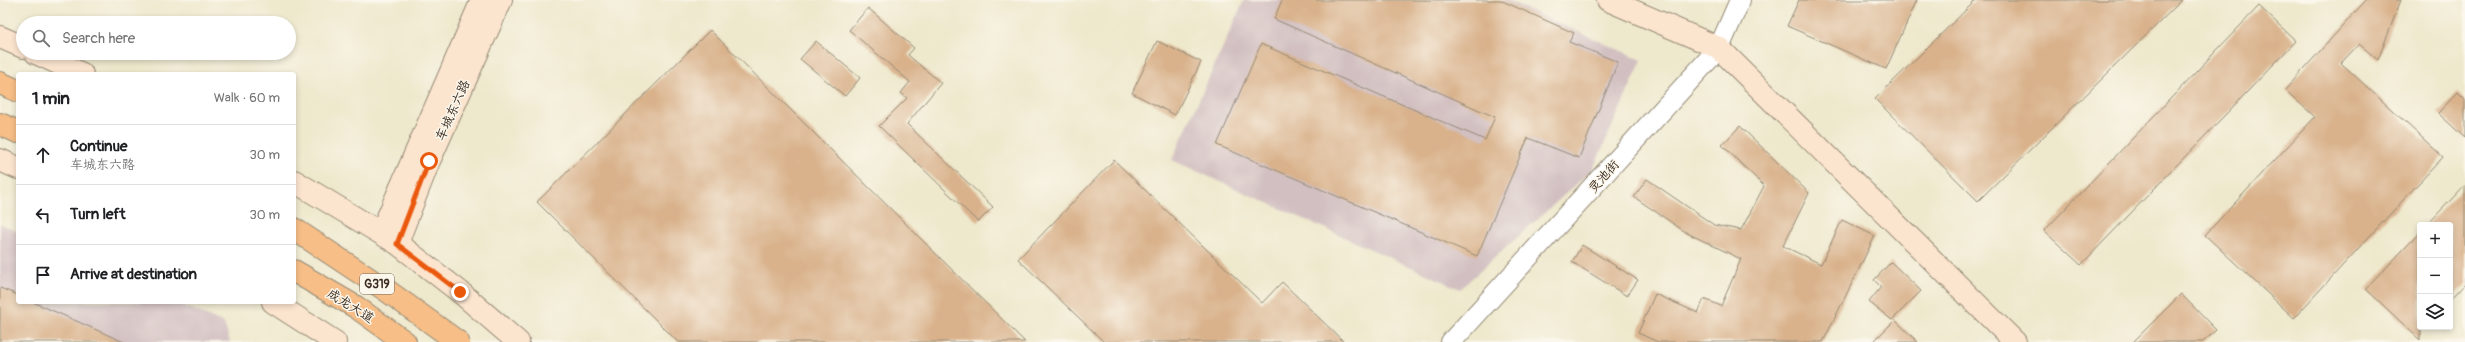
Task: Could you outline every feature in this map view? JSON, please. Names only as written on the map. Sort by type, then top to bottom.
[{"type":"highway","points":[[0,83],[16,90]]},
{"type":"highway","points":[[0,124],[16,131]]},
{"type":"highway","name":"G319","points":[[296,231],[386,290],[458,342]]},
{"type":"highway","name":"成龙大道","points":[[296,272],[356,307],[405,342]]},
{"type":"street","name":"车城东六路","points":[[389,238],[482,0]]},
{"type":"street","name":"车城东六路","points":[[389,238],[429,161],[501,0]]},
{"type":"street","points":[[1608,0],[1719,48],[2015,342]]},
{"type":"street","name":"灵池街","points":[[1451,342],[1719,48],[1740,0]]},
{"type":"street","points":[[0,37],[16,44]]},
{"type":"street","points":[[51,60],[78,72]]},
{"type":"street","points":[[0,160],[16,167]]},
{"type":"street","points":[[296,182],[389,238],[460,292],[518,342]]},
{"type":"street","points":[[276,304],[328,340]]},
{"type":"shaded area","points":[[1244,0],[1507,0],[1642,60],[1593,169],[1460,289],[1172,160]]},
{"type":"shaded area","points":[[0,224],[16,231],[16,304],[181,304],[224,323],[230,342],[0,342]]},
{"type":"building","points":[[1282,0],[1500,0],[1574,33],[1569,42],[1618,62],[1579,158],[1528,138],[1477,256],[1217,145],[1261,44],[1485,140],[1495,117],[1274,19]]},
{"type":"building","points":[[1799,0],[1917,0],[1886,69],[1787,26]]},
{"type":"building","points":[[1976,0],[2182,0],[1978,201],[1875,99]]},
{"type":"building","points":[[2366,0],[2401,0],[2378,60],[2359,44],[2341,63],[2443,157],[2294,318],[2205,235],[2315,117],[2285,90]]},
{"type":"building","points":[[2259,6],[2296,41],[2081,265],[2044,231]]},
{"type":"building","points":[[868,8],[914,48],[908,55],[941,83],[907,124],[993,207],[978,222],[879,126],[907,98],[901,93],[910,82],[849,30]]},
{"type":"building","points":[[710,30],[1025,342],[678,342],[537,202]]},
{"type":"building","points":[[816,41],[860,78],[845,96],[800,59]]},
{"type":"building","points":[[1157,41],[1201,62],[1175,115],[1132,93]]},
{"type":"building","points":[[2458,92],[2465,99],[2465,138],[2438,113]]},
{"type":"building","points":[[1740,126],[1809,193],[1783,246],[1821,264],[1842,220],[1875,236],[1823,342],[1658,342],[1638,333],[1655,294],[1698,313],[1704,299],[1721,306],[1741,259],[1687,233],[1634,197],[1647,179],[1714,225],[1741,230],[1764,186],[1722,145]]},
{"type":"building","points":[[1114,160],[1262,303],[1282,282],[1344,342],[1104,342],[1018,259]]},
{"type":"building","points":[[2465,185],[2465,284],[2453,297],[2453,222],[2430,222]]},
{"type":"building","points":[[2417,235],[2417,330],[2420,330],[2420,340],[2366,289]]},
{"type":"building","points":[[1582,245],[1638,280],[1627,296],[1572,262]]},
{"type":"building","points":[[1891,262],[1921,291],[1892,320],[1869,302],[1881,287],[1874,280]]},
{"type":"building","points":[[0,288],[16,294],[16,304],[38,304],[124,342],[0,342]]},
{"type":"building","points":[[2181,294],[2216,330],[2203,342],[2133,342]]},
{"type":"building","points":[[1895,320],[1918,342],[1873,342]]},
{"type":"route","points":[[429,161],[397,244],[460,292]]}]
